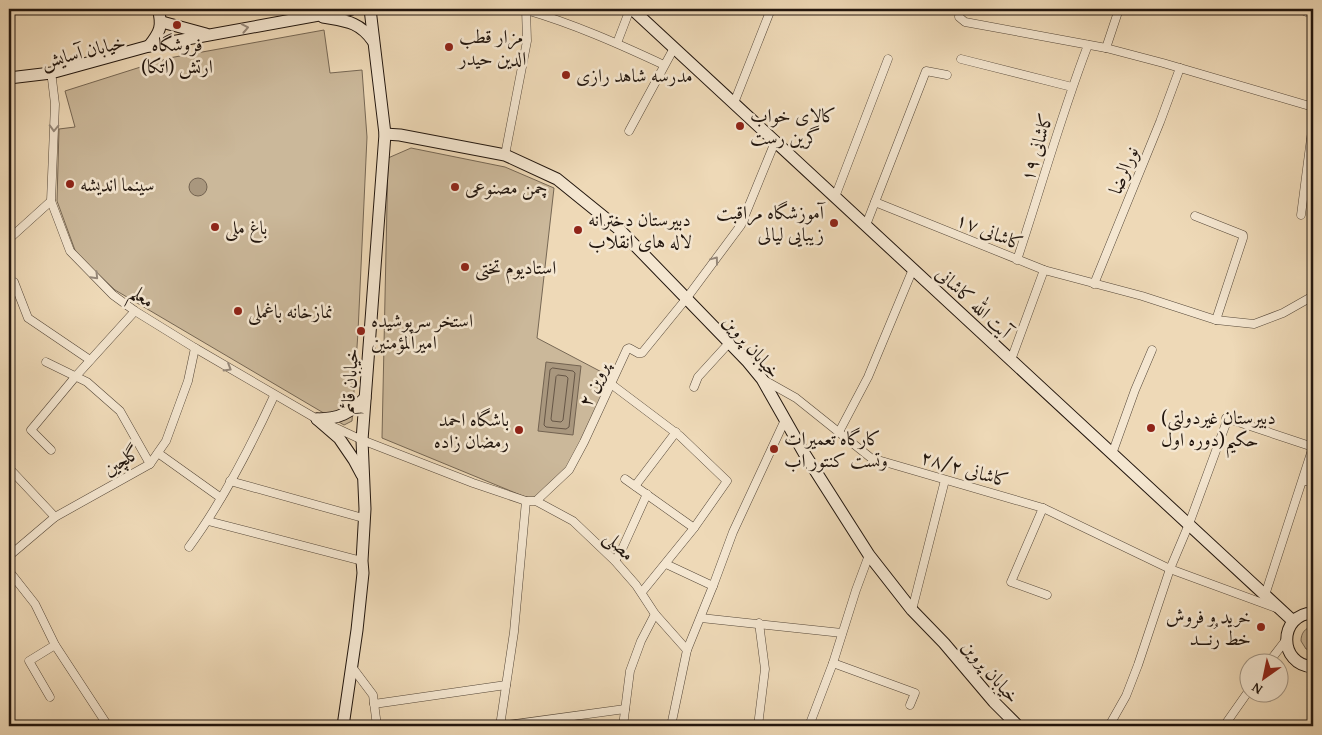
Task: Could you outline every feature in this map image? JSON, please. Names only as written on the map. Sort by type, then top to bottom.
[{"type":"street","points":[[149,46],[157,36],[162,22],[158,9]]},
{"type":"street","name":"خیابان آسایش","points":[[9,78],[51,73],[149,46],[352,9]]},
{"type":"street","name":"خیابان قائم","points":[[343,726],[362,583],[363,518],[365,509],[362,440],[385,134],[370,9]]},
{"type":"street","points":[[617,43],[631,9]]},
{"type":"street","name":"آیت الله کاشانی","points":[[631,9],[1293,621]]},
{"type":"street","points":[[734,103],[771,9]]},
{"type":"street","points":[[960,9],[959,17],[965,22],[1106,48],[1313,107]]},
{"type":"street","points":[[1106,48],[1119,9]]},
{"type":"street","points":[[1300,9],[1313,15]]},
{"type":"street","points":[[504,155],[528,41],[526,10],[554,18],[664,64]]},
{"type":"street","points":[[316,15],[344,20],[354,24],[366,32],[374,43]]},
{"type":"street","name":"خیابان آسایش","points":[[162,22],[211,35]]},
{"type":"street","name":"خیابان آسایش","points":[[9,84],[52,79],[150,52],[163,44]]},
{"type":"street","name":"کاشانی ۱۹","points":[[1017,260],[1045,177],[1072,87],[1088,44]]},
{"type":"street","points":[[630,131],[674,48]]},
{"type":"street","points":[[961,58],[1072,87]]},
{"type":"street","points":[[835,197],[888,59]]},
{"type":"street","name":"نورالرضا","points":[[1094,284],[1180,68]]},
{"type":"street","points":[[866,225],[926,71],[947,75]]},
{"type":"street","name":"معلم","points":[[52,79],[55,104],[51,201],[70,251],[113,295],[135,312],[274,396],[317,419],[362,440],[473,483]]},
{"type":"street","points":[[1302,215],[1313,122]]},
{"type":"street","name":"خیابان پروین","points":[[385,134],[400,135],[504,155],[557,179],[620,230],[729,342],[762,379],[804,453],[869,555],[912,610],[944,643],[1011,724]]},
{"type":"street","points":[[686,299],[742,225],[775,142]]},
{"type":"street","points":[[9,239],[51,201]]},
{"type":"street","name":"کاشانی ۱۷","points":[[875,202],[1044,270],[1142,296],[1216,320],[1254,324],[1282,313],[1313,296]]},
{"type":"street","points":[[1195,216],[1242,235],[1243,238],[1229,286],[1216,320]]},
{"type":"street","points":[[839,432],[868,377],[913,269]]},
{"type":"street","points":[[1012,360],[1044,270]]},
{"type":"street","points":[[9,281],[14,282],[28,318],[90,360]]},
{"type":"street","name":"پروین ۲","points":[[536,501],[569,470],[628,348],[642,353],[686,299]]},
{"type":"street","points":[[51,450],[31,430],[90,360],[135,312]]},
{"type":"street","points":[[694,387],[698,378],[729,342]]},
{"type":"street","name":"گلچین","points":[[9,556],[55,517],[150,464],[166,442],[188,381],[195,348]]},
{"type":"street","points":[[1112,454],[1152,350]]},
{"type":"street","points":[[46,362],[87,382],[120,411],[150,464]]},
{"type":"street","name":"کاشانی ۲۸/۲","points":[[762,379],[796,398],[871,458],[1043,508],[1170,569],[1281,610]]},
{"type":"street","points":[[611,384],[676,432],[727,481],[694,528],[642,592]]},
{"type":"street","points":[[188,547],[208,521],[255,436],[274,396]]},
{"type":"street","points":[[317,419],[330,419],[344,415],[365,398]]},
{"type":"street","points":[[1109,726],[1126,696],[1170,569],[1189,524],[1227,418],[1313,447],[1265,595]]},
{"type":"street","points":[[317,419],[339,438],[364,479]]},
{"type":"street","points":[[671,726],[687,650],[733,532],[785,420]]},
{"type":"street","points":[[635,486],[676,432]]},
{"type":"street","points":[[158,453],[221,498]]},
{"type":"street","points":[[9,468],[55,517]]},
{"type":"street","points":[[625,479],[694,528]]},
{"type":"street","points":[[912,610],[945,480]]},
{"type":"street","points":[[1303,480],[1313,481]]},
{"type":"street","points":[[230,481],[363,518]]},
{"type":"street","name":"مصلی","points":[[473,483],[526,501],[536,501],[573,521],[615,561],[642,592],[655,614],[687,650]]},
{"type":"street","points":[[615,561],[647,494]]},
{"type":"street","points":[[526,501],[514,632],[500,726],[625,709]]},
{"type":"street","points":[[1043,508],[1011,582],[1047,595]]},
{"type":"street","points":[[208,521],[362,561]]},
{"type":"street","points":[[809,726],[833,663],[869,555]]},
{"type":"street","points":[[666,564],[713,586]]},
{"type":"street","points":[[9,571],[35,604],[55,645],[108,726]]},
{"type":"street","points":[[1313,612],[1304,614],[1293,621],[1288,628],[1286,640],[1294,659],[1301,664],[1313,667]]},
{"type":"street","points":[[623,726],[630,671],[641,641],[655,614]]},
{"type":"street","points":[[701,618],[842,633]]},
{"type":"street","points":[[758,726],[765,669],[759,623]]},
{"type":"street","points":[[1277,652],[1286,640]]},
{"type":"street","points":[[50,698],[29,661],[55,645]]},
{"type":"street","points":[[833,663],[915,693],[910,705]]},
{"type":"street","points":[[352,666],[373,695],[377,726]]},
{"type":"street","points":[[374,704],[506,686]]},
{"type":"street","points":[[1224,726],[1241,702]]},
{"type":"shaded area","name":"باغ ملی","points":[[324,30],[330,73],[362,70],[367,137],[352,421],[344,425],[115,290],[76,253],[57,201],[59,129],[75,127],[65,91],[169,58]]},
{"type":"shaded area","name":"استادیوم تختی","points":[[411,148],[505,167],[554,188],[537,338],[613,378],[570,464],[535,501],[382,438],[388,158]]},
{"type":"shaded area","points":[[1313,626],[1313,651],[1306,649],[1301,641],[1304,631]]},
{"type":"water","points":[[198,178],[204,181],[207,187],[204,193],[198,196],[192,193],[189,187],[192,181]]},
{"type":"water","points":[[546,362],[581,366],[573,435],[538,431]]},
{"type":"place","name":"فروشگاه ارتش (اتکا)","points":[[177,25]]},
{"type":"place","name":"مزار قطب الدین حیدر","points":[[449,47]]},
{"type":"place","name":"مدرسه شاهد رازی","points":[[566,75]]},
{"type":"place","name":"کالای خواب گرین رست","points":[[740,126]]},
{"type":"place","name":"سینما اندیشه","points":[[70,184]]},
{"type":"place","name":"چمن مصنوعی","points":[[455,187]]},
{"type":"place","name":"آموزشگاه مراقبت زیبایی لیالی","points":[[834,223]]},
{"type":"place","name":"باغ ملی","points":[[215,227]]},
{"type":"place","name":"دبیرستان دخترانه لاله های انقلاب","points":[[578,230]]},
{"type":"place","name":"استادیوم تختی","points":[[465,267]]},
{"type":"place","name":"نمازخانه باغملی","points":[[238,311]]},
{"type":"place","name":"استخر سرپوشیده امیرالمؤمنین","points":[[361,331]]},
{"type":"place","name":"(دبیرستان غيردولتی حکیم(دوره اول","points":[[1151,428]]},
{"type":"place","name":"باشگاه احمد رمضان زاده","points":[[519,430]]},
{"type":"place","name":"کارگاه تعمیرات وتست کنتور اب","points":[[774,449]]},
{"type":"place","name":"خرید و فروش خط رُنـــد","points":[[1261,627]]}]
